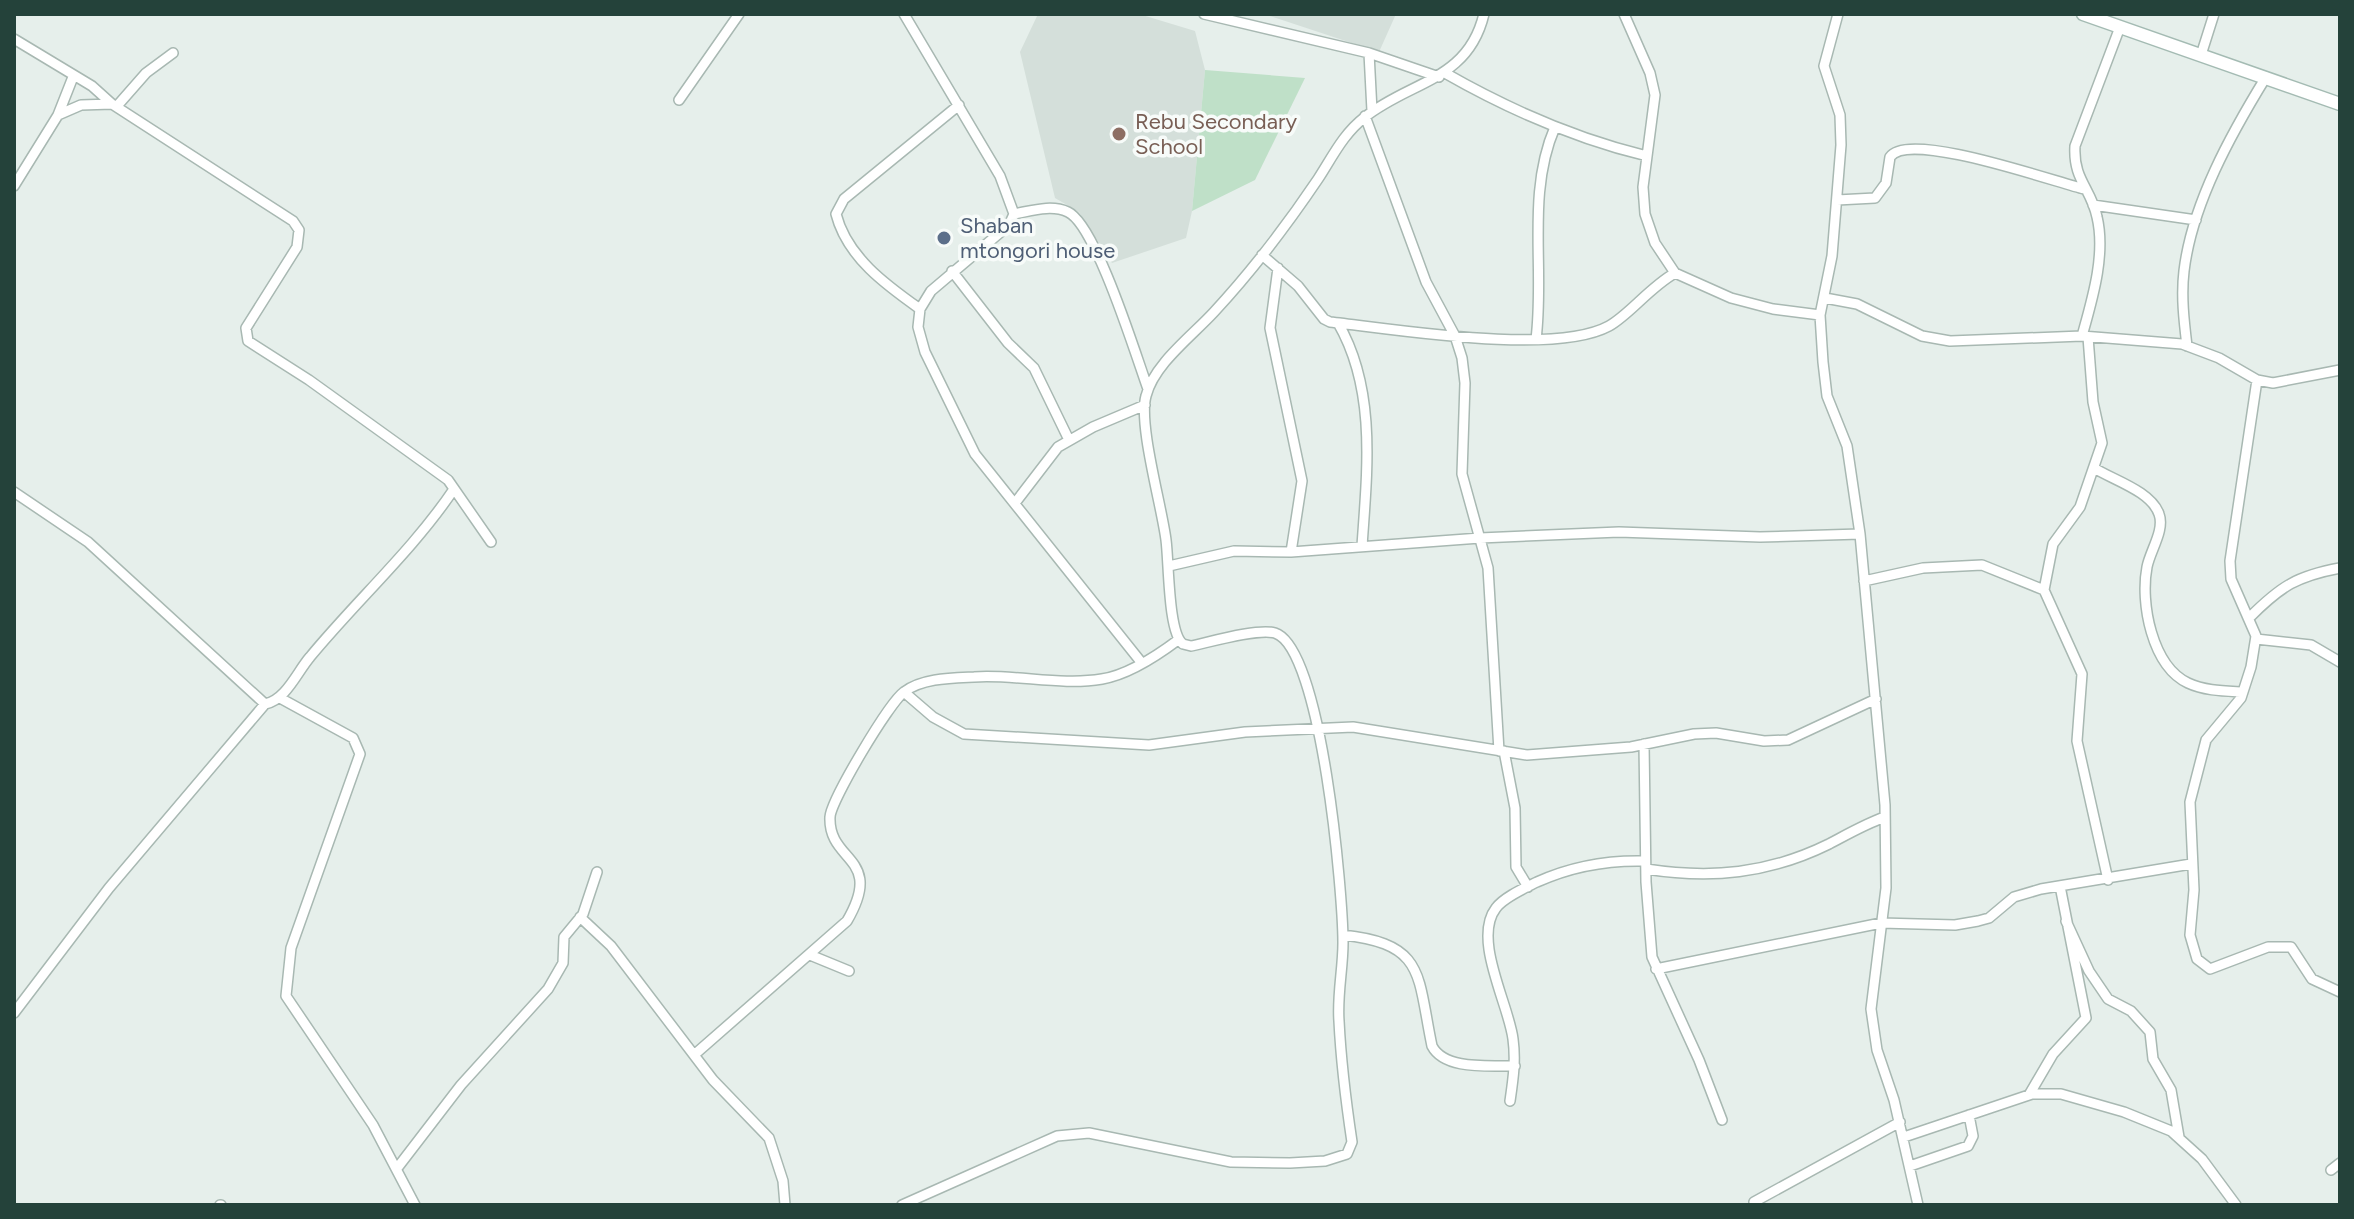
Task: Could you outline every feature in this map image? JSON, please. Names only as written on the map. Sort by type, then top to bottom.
[{"type":"main road","points":[[2083,14],[2340,104]]},
{"type":"street","points":[[679,100],[739,14]]},
{"type":"street","points":[[904,14],[1000,176],[1014,214],[1009,225],[931,291],[920,309],[918,327],[925,352],[975,454],[1141,662]]},
{"type":"street","points":[[1204,14],[1369,53],[1442,75],[1594,143],[1647,156]]},
{"type":"street","points":[[902,1205],[1057,1136],[1089,1133],[1231,1162],[1290,1163],[1342,1158],[1352,1142],[1338,1019],[1343,935],[1319,727],[1297,660],[1289,646],[1275,633],[1191,646],[1178,640],[1174,633],[1169,566],[1145,405],[1148,390],[1162,368],[1242,282],[1346,133],[1369,114],[1442,75],[1466,52],[1484,14]]},
{"type":"street","points":[[1624,14],[1650,73],[1655,95],[1643,187],[1645,214],[1655,243],[1675,273],[1731,298],[1773,309],[1820,315]]},
{"type":"street","points":[[1838,14],[1824,66],[1840,115],[1837,200],[1825,298],[1820,315],[1827,396],[1847,446],[1860,534],[1885,817],[1886,888],[1871,1009],[1877,1050],[1904,1137],[1918,1205]]},
{"type":"street","points":[[2201,55],[2214,14]]},
{"type":"street","points":[[2108,880],[2077,741],[2082,674],[2044,590],[2053,544],[2080,507],[2102,443],[2093,402],[2085,336],[2096,273],[2098,218],[2074,166],[2075,146],[2120,27]]},
{"type":"street","points":[[14,39],[92,86],[114,105],[280,212],[299,230],[297,247],[246,328],[248,341],[309,380],[448,480],[491,542]]},
{"type":"street","points":[[58,115],[81,105],[114,105],[146,73],[173,53]]},
{"type":"street","points":[[1369,53],[1369,114],[1426,282],[1455,336],[1465,383],[1462,474],[1480,538],[1492,614],[1501,751],[1515,808],[1516,867],[1528,887]]},
{"type":"street","points":[[14,186],[58,115],[73,77]]},
{"type":"street","points":[[2187,346],[2184,271],[2196,220],[2207,190],[2266,77]]},
{"type":"street","points":[[920,309],[866,266],[840,228],[836,214],[844,199],[959,105]]},
{"type":"street","points":[[1536,339],[1540,308],[1538,204],[1546,150],[1555,127]]},
{"type":"street","points":[[1837,200],[1875,198],[1886,183],[1890,157],[1906,147],[1946,151],[2084,189]]},
{"type":"street","points":[[2093,205],[2196,220]]},
{"type":"street","points":[[1014,214],[1045,208],[1064,210],[1080,224],[1111,286],[1148,390]]},
{"type":"street","points":[[1262,255],[1306,294],[1324,319],[1391,331],[1455,336],[1536,339],[1582,335],[1610,326],[1652,286],[1675,273]]},
{"type":"street","points":[[1278,268],[1270,328],[1302,481],[1291,552]]},
{"type":"street","points":[[952,271],[1008,343],[1034,368],[1069,440]]},
{"type":"street","points":[[1825,298],[1857,304],[1922,336],[1950,341],[2085,336],[2187,346],[2219,358],[2257,380],[2273,383],[2340,370]]},
{"type":"street","points":[[1338,323],[1355,357],[1367,429],[1362,546]]},
{"type":"street","points":[[2257,380],[2230,561],[2231,579],[2250,617],[2256,639],[2243,692],[2230,714],[2206,740],[2199,760],[2190,802],[2194,890],[2190,935],[2201,965],[2210,969],[2281,945],[2291,947],[2312,979],[2340,992]]},
{"type":"street","points":[[1015,503],[1047,457],[1069,440],[1145,405]]},
{"type":"street","points":[[2094,468],[2145,496],[2159,513],[2161,523],[2147,566],[2143,597],[2149,627],[2174,672],[2198,686],[2243,692]]},
{"type":"street","points":[[14,1013],[109,888],[265,704],[280,698],[312,655],[430,523],[454,489]]},
{"type":"street","points":[[14,492],[88,542],[265,704]]},
{"type":"street","points":[[1169,566],[1234,551],[1291,552],[1480,538],[1619,532],[1760,537],[1860,534]]},
{"type":"street","points":[[1864,581],[1923,568],[1982,565],[2044,590]]},
{"type":"street","points":[[2250,617],[2290,581],[2310,573],[2340,568]]},
{"type":"street","points":[[2256,639],[2311,645],[2338,659]]},
{"type":"street","points":[[694,1055],[847,921],[863,891],[859,874],[833,832],[830,821],[832,804],[892,703],[904,692],[917,684],[948,678],[1007,675],[1106,679],[1178,640]]},
{"type":"street","points":[[904,692],[933,717],[964,734],[1149,745],[1319,727],[1353,727],[1501,751],[1572,754],[1694,734],[1716,733],[1764,741],[1788,740],[1876,699]]},
{"type":"street","points":[[280,698],[353,738],[360,754],[291,948],[286,996],[398,1167],[415,1205]]},
{"type":"street","points":[[1644,744],[1648,932],[1656,969],[1699,1060],[1722,1120]]},
{"type":"street","points":[[1510,1101],[1515,1066],[1513,1036],[1492,967],[1488,924],[1496,907],[1554,874],[1596,863],[1646,865],[1699,877],[1758,869],[1828,844],[1885,817]]},
{"type":"street","points":[[1656,969],[1881,923],[1955,925],[1978,921],[1989,918],[2014,897],[2191,864]]},
{"type":"street","points":[[398,1167],[461,1085],[548,989],[563,963],[564,937],[591,899],[597,872]]},
{"type":"street","points":[[2029,1095],[2060,1045],[2086,1018],[2060,886]]},
{"type":"street","points":[[580,917],[611,946],[641,982],[713,1080],[769,1138],[783,1181],[785,1205]]},
{"type":"street","points":[[2066,921],[2089,971],[2108,999],[2131,1011],[2150,1032],[2153,1059],[2171,1090],[2179,1137]]},
{"type":"street","points":[[1343,935],[1384,942],[1408,957],[1417,974],[1432,1046],[1438,1054],[1459,1062],[1515,1066]]},
{"type":"street","points":[[810,955],[849,971]]},
{"type":"street","points":[[2330,986],[2340,980]]},
{"type":"street","points":[[1904,1137],[2029,1095],[2050,1092],[2096,1103],[2179,1137],[2202,1159],[2236,1205]]},
{"type":"street","points":[[1910,1166],[1968,1146],[1973,1136],[1969,1115]]},
{"type":"street","points":[[1754,1202],[1900,1122]]},
{"type":"street","points":[[2331,1170],[2340,1163]]},
{"type":"shaded area","name":"Rebu Secondary School","points":[[1038,14],[1139,14],[1195,31],[1205,70],[1192,211],[1186,238],[1112,263],[1079,212],[1055,198],[1020,52]]},
{"type":"shaded area","points":[[1264,14],[1396,14],[1379,52]]},
{"type":"green space","points":[[1205,70],[1305,78],[1255,180],[1192,211]]},
{"type":"place","name":"Rebu Secondary School","points":[[1119,134]]},
{"type":"place","name":"Shaban mtongori house","points":[[944,238]]}]
